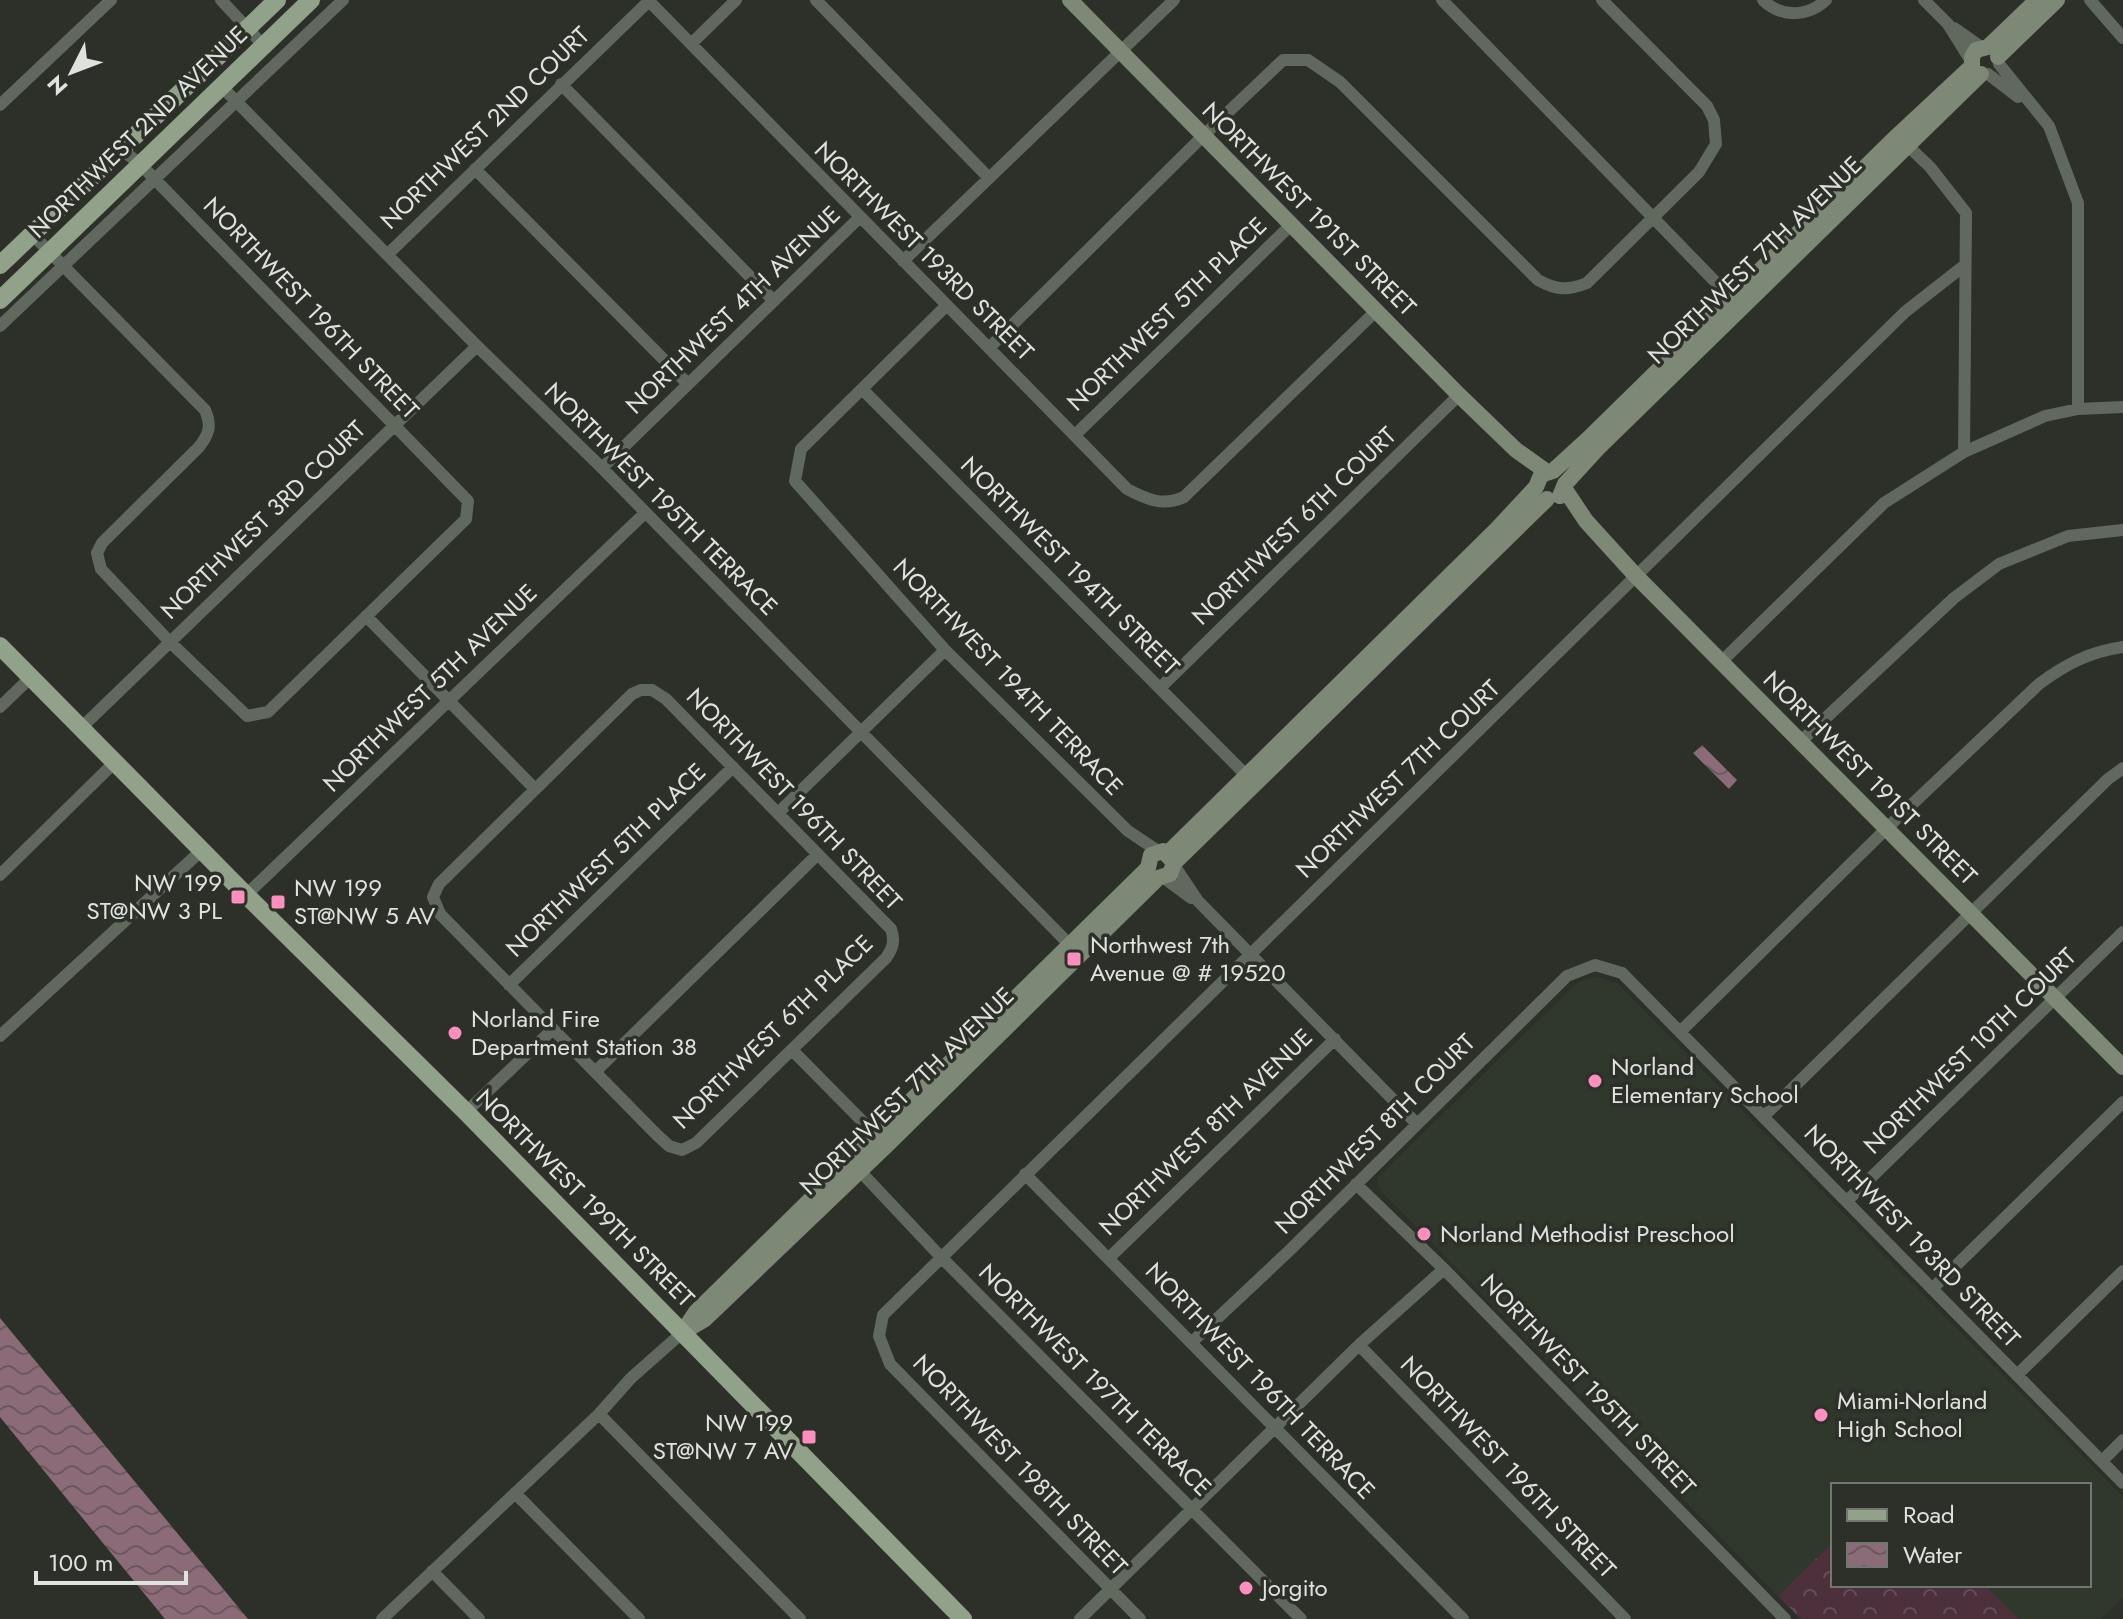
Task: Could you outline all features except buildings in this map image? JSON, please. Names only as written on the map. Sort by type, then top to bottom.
[{"type":"main road","name":"NORTHWEST 2ND AVENUE","points":[[0,265],[277,0]]},
{"type":"main road","name":"NORTHWEST 2ND AVENUE","points":[[1,298],[311,0]]},
{"type":"main road","name":"NORTHWEST 199TH STREET","points":[[0,646],[466,1112],[963,1619]]},
{"type":"street","points":[[0,105],[111,0]]},
{"type":"street","points":[[221,0],[263,45]]},
{"type":"street","points":[[0,326],[343,0]]},
{"type":"street","name":"NORTHWEST 193RD STREET","points":[[648,0],[1127,489],[1150,501],[1174,502],[1184,497],[1376,311]]},
{"type":"street","name":"NORTHWEST 2ND COURT","points":[[388,254],[648,0]]},
{"type":"street","points":[[691,44],[736,0]]},
{"type":"street","points":[[816,0],[989,178]]},
{"type":"street","name":"NORTHWEST 191ST STREET","points":[[1070,0],[2123,1067]]},
{"type":"street","points":[[903,261],[1174,0]]},
{"type":"street","points":[[1442,0],[1731,298]]},
{"type":"street","points":[[989,348],[1283,60],[1308,60],[1340,82],[1538,280],[1554,289],[1570,290],[1587,283],[1699,172],[1716,144],[1714,120],[1707,106],[1602,0]]},
{"type":"street","points":[[1767,4],[1792,15],[1818,7],[1826,0]]},
{"type":"street","points":[[1924,0],[2049,126],[2078,203],[2078,409]]},
{"type":"street","name":"NORTHWEST 7TH AVENUE","points":[[382,1619],[599,1414],[631,1378],[683,1332],[705,1319],[860,1171],[1161,865],[1550,485],[1907,145],[2037,0]]},
{"type":"street","name":"NORTHWEST 7TH AVENUE","points":[[683,1332],[696,1312],[1069,944],[1161,865],[1245,774],[1497,529],[1550,485],[1731,298],[1985,61],[2057,0]]},
{"type":"street","points":[[2090,0],[2123,38]]},
{"type":"street","points":[[561,84],[774,301]]},
{"type":"street","name":"NORTHWEST 195TH TERRACE","points":[[221,86],[602,468],[1069,944]]},
{"type":"street","points":[[1907,145],[1930,167],[1966,213],[1964,452]]},
{"type":"street","name":"NORTHWEST 196TH STREET","points":[[121,149],[155,179],[468,501],[466,519],[366,616]]},
{"type":"street","points":[[475,169],[688,384]]},
{"type":"street","name":"NORTHWEST 4TH AVENUE","points":[[602,468],[859,218]]},
{"type":"street","name":"NORTHWEST 5TH PLACE","points":[[1075,435],[1291,225]]},
{"type":"street","points":[[32,234],[205,410],[210,422],[208,435],[199,447],[102,543],[97,553],[101,569],[169,641],[247,716],[268,712],[366,616],[535,789],[439,884],[433,897],[440,914],[595,1072],[818,854]]},
{"type":"street","name":"NORTHWEST 7TH COURT","points":[[879,1336],[883,1315],[940,1256],[1905,312],[1965,265]]},
{"type":"street","points":[[862,389],[947,305]]},
{"type":"street","name":"NORTHWEST 3RD COURT","points":[[81,728],[477,346]]},
{"type":"street","name":"NORTHWEST 194TH TERRACE","points":[[862,389],[801,449],[795,481],[945,650],[1417,1123]]},
{"type":"street","name":"NORTHWEST 194TH STREET","points":[[862,389],[1245,774]]},
{"type":"street","name":"NORTHWEST 6TH COURT","points":[[1160,688],[1459,395]]},
{"type":"street","points":[[1721,662],[1884,503],[1964,452],[2045,416],[2078,409],[2123,407]]},
{"type":"street","name":"NORTHWEST 5TH AVENUE","points":[[246,895],[645,513]]},
{"type":"street","points":[[1800,742],[1954,598],[1999,564],[2068,536],[2123,530]]},
{"type":"street","points":[[1681,1031],[2039,684],[2065,665],[2094,652],[2123,647]]},
{"type":"street","points":[[778,813],[945,650]]},
{"type":"street","points":[[0,707],[31,677]]},
{"type":"street","name":"NORTHWEST 196TH STREET","points":[[535,789],[632,694],[652,690],[666,699],[891,929],[893,946]]},
{"type":"street","points":[[0,875],[115,762]]},
{"type":"street","name":"NORTHWEST 5TH PLACE","points":[[509,985],[733,767]]},
{"type":"street","points":[[1764,1116],[1969,913],[2123,768]]},
{"type":"street","points":[[0,1036],[202,850]]},
{"type":"street","name":"NORTHWEST 10TH COURT","points":[[1847,1201],[2123,932]]},
{"type":"street","name":"NORTHWEST 6TH PLACE","points":[[595,1072],[662,1140],[682,1150],[696,1143],[886,958],[893,946]]},
{"type":"street","name":"NORTHWEST 193RD STREET","points":[[1595,965],[1622,973],[2123,1483]]},
{"type":"street","name":"NORTHWEST 8TH COURT","points":[[1191,1343],[1567,976],[1595,965]]},
{"type":"street","points":[[466,1112],[553,1029]]},
{"type":"street","name":"NORTHWEST 8TH AVENUE","points":[[1109,1258],[1335,1039]]},
{"type":"street","points":[[792,1050],[876,1135]]},
{"type":"street","points":[[1932,1289],[2123,1102]]},
{"type":"street","name":"NORTHWEST 197TH TERRACE","points":[[860,1171],[940,1256],[1301,1619]]},
{"type":"street","name":"NORTHWEST 196TH TERRACE","points":[[1025,1174],[1463,1619]]},
{"type":"street","name":"NORTHWEST 195TH STREET","points":[[1356,1184],[1444,1269],[1779,1617]]},
{"type":"street","points":[[1080,1619],[1359,1345],[1444,1269]]},
{"type":"street","points":[[2017,1375],[2123,1271]]},
{"type":"street","name":"NORTHWEST 198TH STREET","points":[[879,1336],[890,1364],[1140,1619]]},
{"type":"street","name":"NORTHWEST 196TH STREET","points":[[1359,1345],[1625,1619]]},
{"type":"street","points":[[599,1414],[800,1619]]},
{"type":"street","points":[[2102,1461],[2123,1440]]},
{"type":"street","points":[[515,1493],[639,1619]]},
{"type":"street","points":[[432,1571],[479,1619]]},
{"type":"shaded area","points":[[1598,977],[1617,983],[2123,1497],[2123,1598],[2101,1619],[2019,1619],[1987,1587],[2091,1587],[2091,1483],[1831,1483],[1831,1544],[1778,1596],[1380,1190],[1377,1178],[1576,984]]},
{"type":"green space","points":[[1831,1544],[1831,1587],[1987,1587],[2019,1619],[1801,1619],[1778,1596]]},
{"type":"water","points":[[1702,745],[1737,780],[1729,789],[1693,753]]},
{"type":"water","points":[[0,1318],[248,1619],[165,1619],[0,1417]]},
{"type":"place","name":"NW 199 ST@NW 3 PL","points":[[238,897]]},
{"type":"place","name":"NW 199 ST@NW 5 AV","points":[[278,902]]},
{"type":"place","name":"Northwest 7th Avenue @ # 19520","points":[[1074,959]]},
{"type":"place","name":"Norland Fire Department Station 38","points":[[455,1033]]},
{"type":"place","name":"Norland Elementary School","points":[[1595,1081]]},
{"type":"place","name":"Norland Methodist Preschool","points":[[1424,1234]]},
{"type":"place","name":"Miami-Norland High School","points":[[1821,1415]]},
{"type":"place","name":"NW 199 ST@NW 7 AV","points":[[809,1437]]},
{"type":"place","name":"Jorgito","points":[[1246,1588]]}]
